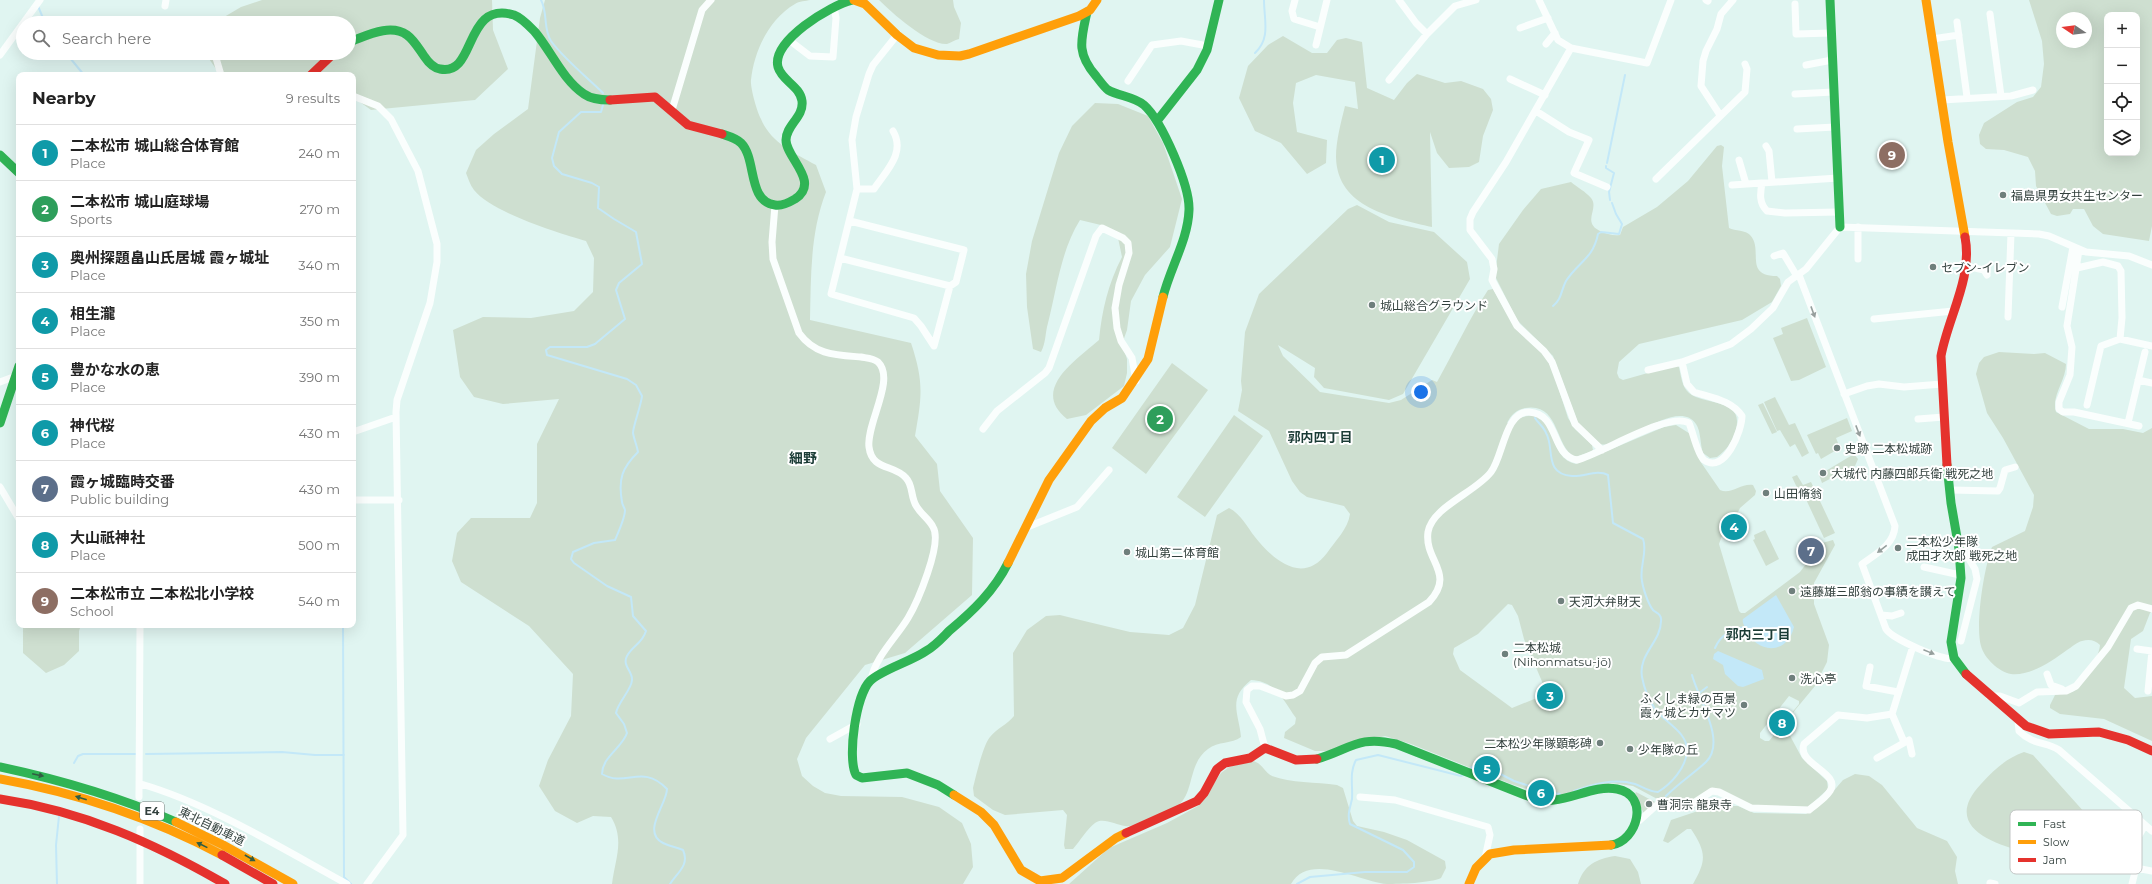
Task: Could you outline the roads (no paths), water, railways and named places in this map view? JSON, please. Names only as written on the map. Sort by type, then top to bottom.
[{"type":"main road","points":[[356,40],[388,31],[398,31],[414,42],[430,66],[439,70],[450,69],[459,65],[466,56],[474,30],[480,22],[488,16],[498,14],[512,15],[520,18],[528,26],[563,72],[584,94],[601,99],[654,96],[672,110],[686,124],[721,134],[742,144],[752,160],[757,192],[764,200],[775,205],[784,204],[799,196],[804,183],[803,170],[788,152],[786,146],[787,132],[801,114],[802,106],[799,92],[781,75],[778,64],[780,50],[789,40],[834,7],[853,0],[865,4],[897,35],[919,50],[938,55],[960,56],[1087,12]]},
{"type":"main road","points":[[1097,0],[1087,12],[1080,46],[1086,64],[1107,89],[1144,105],[1157,121],[1184,180],[1189,209],[1189,219],[1182,243],[1167,279],[1148,359],[1136,381],[1122,398],[1091,421],[1049,480],[1003,574],[982,603],[927,650],[871,680],[861,695],[853,767],[856,775],[862,778],[873,778],[896,773],[907,774],[938,785],[981,812],[994,824],[1016,864],[1032,878],[1040,881],[1050,881],[1062,878],[1116,838],[1197,801],[1204,793],[1217,769],[1225,763],[1250,758],[1265,748],[1289,758],[1312,760],[1359,742],[1376,740],[1396,744],[1543,800],[1572,798],[1603,788],[1614,788],[1626,793],[1634,801],[1639,813],[1638,821],[1626,839],[1614,845],[1500,851],[1485,858],[1476,868],[1469,884]]},
{"type":"main road","points":[[1157,121],[1197,70],[1208,46],[1219,0]]},
{"type":"main road","points":[[1830,0],[1840,227]]},
{"type":"main road","points":[[1926,0],[1948,142],[1964,230],[1966,266],[1963,284],[1942,348],[1944,417],[1950,490],[1958,540],[1960,575],[1951,642],[1954,658],[1960,668],[1989,696],[2026,726],[2049,734],[2099,732],[2124,738],[2152,751]]},
{"type":"main road","points":[[314,72],[327,60]]},
{"type":"main road","points":[[0,155],[16,170]]},
{"type":"main road","points":[[0,423],[16,376]]},
{"type":"main road","name":"東北自動車道","points":[[0,767],[81,786],[143,808],[209,836],[293,884]]},
{"type":"main road","name":"東北自動車道","points":[[0,779],[78,797],[140,818],[203,846],[273,884]]},
{"type":"main road","points":[[0,800],[69,813],[140,840],[185,861],[226,884]]},
{"type":"street","points":[[27,16],[40,0]]},
{"type":"street","points":[[672,110],[702,10],[711,0]]},
{"type":"street","points":[[1294,0],[1292,11],[1294,19],[1320,27]]},
{"type":"street","points":[[1316,45],[1327,0]]},
{"type":"street","points":[[1399,0],[1416,23],[1427,34]]},
{"type":"street","points":[[1389,80],[1427,34],[1455,6],[1476,0]]},
{"type":"street","points":[[1539,0],[1558,40],[1571,48],[1647,63],[1671,0]]},
{"type":"street","points":[[1720,115],[1700,86],[1703,61],[1706,51],[1717,29],[1720,14],[1733,0]]},
{"type":"street","points":[[1795,4],[1796,34],[1831,33]]},
{"type":"street","points":[[789,40],[810,56],[832,57],[836,18],[834,7]]},
{"type":"street","points":[[1990,14],[2001,96]]},
{"type":"street","points":[[1520,28],[1548,18]]},
{"type":"street","points":[[1957,22],[1967,97]]},
{"type":"street","points":[[0,55],[16,32]]},
{"type":"street","points":[[1546,44],[1555,33]]},
{"type":"street","points":[[850,221],[964,250],[956,282],[950,286],[934,346],[914,318],[831,294],[857,189],[852,140],[858,110],[873,65],[897,35]]},
{"type":"street","points":[[1932,39],[1959,35]]},
{"type":"street","points":[[1128,81],[1152,45],[1181,41],[1208,46]]},
{"type":"street","points":[[1571,48],[1506,162],[1473,212],[1470,219],[1470,230],[1492,259],[1494,269],[1492,280],[1517,326],[1544,351],[1552,362],[1575,424],[1602,450]]},
{"type":"street","points":[[216,60],[219,72]]},
{"type":"street","points":[[1806,66],[1832,60]]},
{"type":"street","points":[[1656,179],[1745,92],[1747,69],[1745,64]]},
{"type":"street","points":[[1510,79],[1545,95]]},
{"type":"street","points":[[1942,100],[1967,97],[2001,96],[2033,90]]},
{"type":"street","points":[[1795,94],[1833,92]]},
{"type":"street","points":[[356,97],[378,106],[391,119],[418,172],[437,244],[437,262],[430,303],[397,400],[396,417],[399,500],[403,835],[367,884]]},
{"type":"street","points":[[1536,111],[1569,132],[1589,140],[1574,173],[1607,187]]},
{"type":"street","points":[[1797,129],[1835,127]]},
{"type":"street","points":[[857,189],[874,189],[897,154],[898,139],[893,131]]},
{"type":"street","points":[[1766,146],[1769,151],[1772,182]]},
{"type":"street","points":[[1746,184],[1739,162],[1748,160]]},
{"type":"street","points":[[1732,185],[1838,178]]},
{"type":"street","points":[[1762,183],[1760,194],[1761,202],[1767,211],[1785,213],[1839,212]]},
{"type":"street","points":[[775,205],[772,242],[773,259],[799,333],[805,342],[822,353],[866,358],[878,362],[884,374],[882,388],[869,434],[869,447],[872,456],[877,463],[906,477],[910,484],[914,502],[918,510],[934,528],[936,537],[932,556],[920,591],[908,617],[873,668],[871,680]]},
{"type":"street","points":[[1648,370],[1682,362],[1731,344],[1751,329],[1772,308],[1788,282],[1800,275],[1840,227],[1964,230],[2044,234],[2076,249],[2129,256],[2152,266]]},
{"type":"street","points":[[983,429],[997,411],[1045,374],[1049,368],[1096,236],[1102,228],[1123,238],[1128,243],[1129,253],[1119,285],[1115,308],[1117,328],[1121,341],[1132,358],[1136,381]]},
{"type":"street","points":[[1858,228],[1858,259]]},
{"type":"street","points":[[2008,317],[2011,233]]},
{"type":"street","points":[[2062,307],[2067,289],[2070,259],[2076,249]]},
{"type":"street","points":[[2076,249],[2076,268],[2067,326],[2073,358],[2070,375],[2059,402],[2059,409],[2063,412],[2074,412],[2139,426]]},
{"type":"street","points":[[1774,256],[1783,253],[1795,273],[1800,275],[1895,526],[1894,535],[1889,543],[1862,564],[1881,615],[1890,634],[1913,646],[1948,659],[1954,658]]},
{"type":"street","points":[[840,258],[950,286]]},
{"type":"street","points":[[2062,258],[2070,259]]},
{"type":"street","points":[[2076,268],[2102,262],[2114,264],[2120,268],[2122,318],[2120,339]]},
{"type":"street","points":[[1966,266],[1984,270],[1986,275]]},
{"type":"street","points":[[1874,319],[1879,317],[1954,311]]},
{"type":"street","points":[[2087,404],[2101,346],[2120,339],[2152,346]]},
{"type":"street","points":[[2128,423],[2145,352]]},
{"type":"street","points":[[1265,748],[1260,729],[1246,702],[1247,690],[1252,686],[1260,686],[1286,696],[1293,695],[1300,691],[1314,663],[1322,657],[1346,655],[1429,602],[1438,593],[1440,574],[1428,544],[1428,531],[1432,521],[1442,511],[1490,473],[1498,460],[1512,422],[1518,414],[1527,412],[1538,413],[1547,419],[1554,430],[1560,448],[1570,459],[1577,460],[1657,426],[1675,420],[1688,423],[1694,432],[1700,454],[1704,460],[1710,462],[1718,461],[1729,452],[1738,436],[1742,416],[1737,408],[1729,403],[1694,392],[1690,389],[1682,362]]},
{"type":"street","points":[[0,382],[16,376]]},
{"type":"street","points":[[2138,380],[2152,383]]},
{"type":"street","points":[[1844,394],[1867,386],[1879,384],[1904,387],[1942,384]]},
{"type":"street","points":[[356,431],[396,417]]},
{"type":"street","points":[[1918,419],[1944,417]]},
{"type":"street","points":[[1950,490],[1998,491],[2005,470],[2015,467]]},
{"type":"street","points":[[1025,528],[1077,507],[1109,470]]},
{"type":"street","points":[[0,487],[16,514]]},
{"type":"street","points":[[356,500],[399,500]]},
{"type":"street","points":[[1958,540],[1976,574],[1976,588],[1961,641]]},
{"type":"street","points":[[1924,567],[1960,575]]},
{"type":"street","points":[[1989,696],[2000,696],[2019,703],[2034,694],[2046,691],[2066,691],[2076,686],[2104,652],[2131,608],[2138,605],[2152,609]]},
{"type":"street","points":[[1956,606],[1970,610]]},
{"type":"street","points":[[1881,615],[1892,616],[1901,613]]},
{"type":"street","points":[[139,797],[141,784],[140,628]]},
{"type":"street","points":[[1904,742],[1892,714],[1913,646]]},
{"type":"street","points":[[2137,649],[2152,651],[2148,691]]},
{"type":"street","points":[[1870,667],[1866,686],[1898,692]]},
{"type":"street","points":[[2046,691],[2046,678],[2051,686],[2066,691]]},
{"type":"street","points":[[1638,821],[1659,803],[1671,806],[1692,804],[1712,791],[1751,808],[1809,810],[1830,791],[1831,784],[1828,777],[1805,756],[1803,748],[1805,742],[1838,715],[1867,718],[1892,714]]},
{"type":"street","points":[[2018,721],[2019,731],[2026,738],[2036,744],[2054,747],[2059,750],[2128,810]]},
{"type":"street","points":[[830,739],[857,724]]},
{"type":"street","points":[[1877,758],[1909,740],[1912,754]]},
{"type":"street","points":[[141,784],[186,800],[269,841],[347,884]]},
{"type":"street","points":[[1360,797],[1402,802],[1488,827],[1490,835],[1485,858]]},
{"type":"street","points":[[2142,822],[2152,831]]},
{"type":"street","points":[[2142,830],[2145,825]]},
{"type":"street","points":[[140,829],[140,884]]},
{"type":"street","points":[[2142,869],[2152,871]]},
{"type":"street","points":[[2132,884],[2134,874]]},
{"type":"water","points":[[1776,595],[1794,627],[1785,643],[1778,647],[1763,647],[1750,637],[1743,623],[1743,619]]},
{"type":"water","points":[[1718,651],[1762,670],[1764,679],[1743,687],[1738,686],[1725,674],[1723,665],[1713,659],[1714,654]]},
{"type":"waterway","points":[[541,0],[547,31],[551,41],[556,48],[603,93]]},
{"type":"waterway","points":[[1255,53],[1260,47],[1265,35],[1264,0]]},
{"type":"waterway","points":[[38,6],[42,16]]},
{"type":"waterway","points":[[72,60],[82,72]]},
{"type":"waterway","points":[[1607,163],[1625,75]]},
{"type":"waterway","points":[[603,105],[601,112],[581,112],[559,132],[552,158],[554,166],[562,174],[592,183],[599,187],[598,208],[636,232],[642,264],[619,283],[616,290],[625,319],[595,344],[587,347],[550,347],[546,350],[547,355],[627,379],[636,385],[642,396],[633,433],[638,452],[628,463],[622,474],[621,494],[625,513],[615,540],[594,543],[573,552],[571,559],[574,563],[607,586],[631,597],[633,616],[646,631],[642,639],[629,652],[626,659],[626,665],[632,676],[632,683],[619,704],[616,713],[624,724],[627,733],[605,763],[602,774],[611,778],[619,779],[642,777],[650,778],[658,781],[667,789],[654,832],[657,838],[663,843],[683,850],[685,855],[682,868],[670,884]]},
{"type":"waterway","points":[[1606,166],[1606,168],[1614,173],[1609,192],[1610,200]]},
{"type":"waterway","points":[[1553,306],[1560,297],[1566,281],[1593,249],[1598,234],[1601,232],[1619,234],[1622,224],[1612,203]]},
{"type":"waterway","points":[[1535,418],[1544,429],[1549,439],[1553,465],[1557,470],[1563,474],[1572,476],[1595,473],[1604,473],[1608,475],[1613,523],[1643,539],[1645,549],[1641,576],[1649,604],[1653,610],[1660,615],[1661,619],[1660,628],[1643,662],[1642,677],[1645,690],[1655,709],[1684,738],[1687,751],[1684,763],[1677,775],[1668,785],[1658,792],[1627,782],[1596,784],[1574,791]]},
{"type":"waterway","points":[[1715,648],[1720,639],[1727,633],[1745,627]]},
{"type":"waterway","points":[[343,628],[344,877],[351,884]]},
{"type":"waterway","points":[[1666,796],[1706,762],[1712,753],[1714,743],[1709,720],[1692,675]]},
{"type":"waterway","points":[[1698,694],[1707,687]]},
{"type":"waterway","points":[[146,754],[282,752],[315,755],[344,755]]},
{"type":"waterway","points":[[74,763],[78,756],[83,754],[136,754]]},
{"type":"waterway","points":[[1297,884],[1310,877],[1365,872],[1407,872],[1414,867],[1414,862],[1403,850],[1350,824],[1349,815],[1352,799],[1352,774],[1356,760],[1378,755],[1461,776],[1465,774]]},
{"type":"waterway","points":[[1469,770],[1472,767],[1485,766],[1514,781],[1542,790]]},
{"type":"waterway","points":[[1552,793],[1560,794]]},
{"type":"waterway","points":[[57,884],[56,845],[59,816]]},
{"type":"place","name":"二本松市立 二本松北小学校","points":[[1892,155]]},
{"type":"place","name":"二本松市 城山総合体育館","points":[[1382,160]]},
{"type":"place","name":"福島県男女共生センター","points":[[2003,195]]},
{"type":"place","name":"セブン-イレブン","points":[[1933,267]]},
{"type":"place","name":"城山総合グラウンド","points":[[1372,305]]},
{"type":"place","name":"二本松市 城山庭球場","points":[[1160,419]]},
{"type":"place","name":"史跡 二本松城跡","points":[[1837,448]]},
{"type":"place","name":"大城代 内藤四郎兵衛 戦死之地","points":[[1823,473]]},
{"type":"place","name":"山田脩翁","points":[[1766,493]]},
{"type":"place","name":"相生瀧","points":[[1734,527]]},
{"type":"place","name":"二本松少年隊 成田才次郎 戦死之地","points":[[1898,548]]},
{"type":"place","name":"霞ヶ城臨時交番","points":[[1811,551]]},
{"type":"place","name":"城山第二体育館","points":[[1127,552]]},
{"type":"place","name":"遠藤雄三郎翁の事績を讃えて","points":[[1792,591]]},
{"type":"place","name":"天河大弁財天","points":[[1561,601]]},
{"type":"place","name":"二本松城 (Nihonmatsu-jō)","points":[[1505,654]]},
{"type":"place","name":"洗心亭","points":[[1792,678]]},
{"type":"place","name":"奥州探題畠山氏居城 霞ヶ城址","points":[[1550,696]]},
{"type":"place","name":"ふくしま緑の百景 霞ヶ城とカサマツ","points":[[1744,705]]},
{"type":"place","name":"大山祇神社","points":[[1782,723]]},
{"type":"place","name":"二本松少年隊顕彰碑","points":[[1600,743]]},
{"type":"place","name":"少年隊の丘","points":[[1630,749]]},
{"type":"place","name":"豊かな水の恵","points":[[1487,769]]},
{"type":"place","name":"神代桜","points":[[1541,793]]},
{"type":"place","name":"曹洞宗 龍泉寺","points":[[1649,804]]},
{"type":"district","name":"郭内四丁目","points":[[1320,437]]},
{"type":"district","name":"細野","points":[[803,458]]},
{"type":"district","name":"郭内三丁目","points":[[1758,634]]}]
